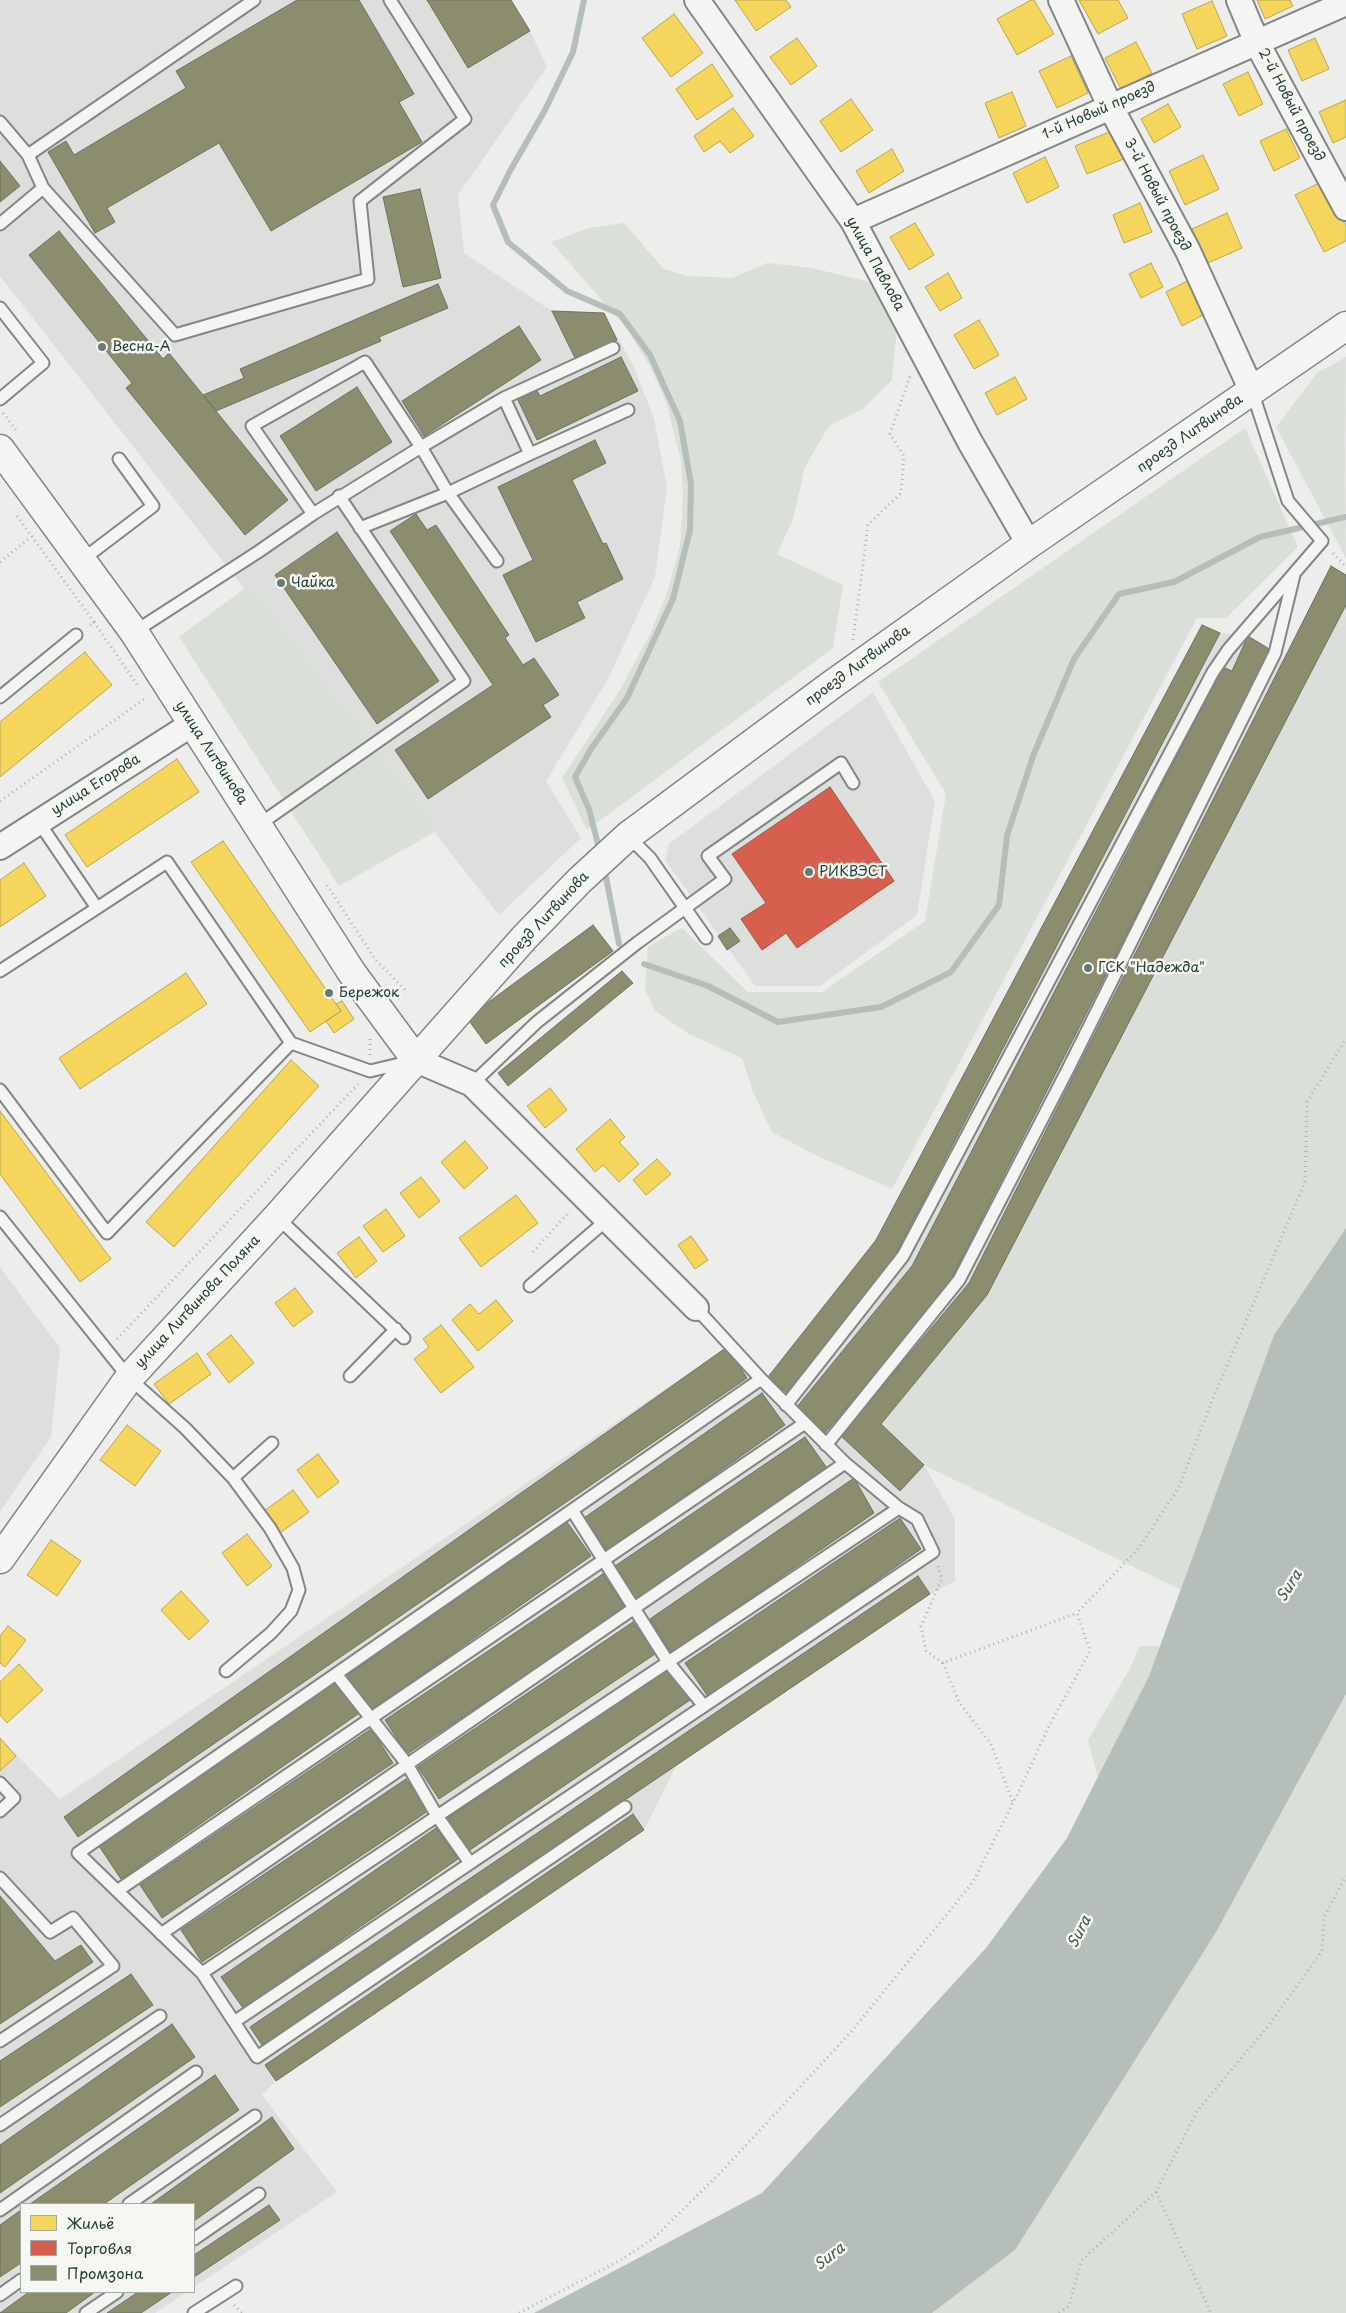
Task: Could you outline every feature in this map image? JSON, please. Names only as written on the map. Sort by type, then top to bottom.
[{"type":"main road","name":"проезд Литвинова","points":[[416,1060],[524,938],[579,881],[628,836],[848,673],[1029,544],[1346,326]]},
{"type":"main road","name":"улица Литвинова","points":[[2,457],[82,560],[134,632],[352,973],[416,1060]]},
{"type":"main road","name":"улица Литвинова Поляна","points":[[0,1559],[129,1378],[277,1218],[416,1060]]},
{"type":"street","name":"улица Павлова","points":[[697,0],[853,221],[970,442],[1029,544]]},
{"type":"street","name":"3-й Новый проезд","points":[[1061,0],[1110,106],[1188,251],[1252,391]]},
{"type":"street","name":"2-й Новый проезд","points":[[1239,0],[1257,43],[1346,208]]},
{"type":"street","name":"1-й Новый проезд","points":[[853,221],[1346,3]]},
{"type":"street","name":"улица Егорова","points":[[0,847],[192,724]]},
{"type":"street","points":[[416,1060],[472,1084],[696,1308]]},
{"type":"lane","points":[[28,155],[254,0]]},
{"type":"lane","points":[[0,122],[28,155],[44,188],[175,335],[368,279],[360,201],[465,119],[390,0]]},
{"type":"lane","points":[[0,224],[44,188]]},
{"type":"lane","points":[[0,308],[43,363],[0,399]]},
{"type":"lane","points":[[134,632],[258,552],[339,496],[421,447],[504,398],[613,348]]},
{"type":"lane","points":[[313,514],[252,426],[365,362],[421,447],[448,494],[497,561]]},
{"type":"lane","points":[[786,1405],[903,1256],[1213,672],[1228,650],[1322,541],[1288,501],[1252,391]]},
{"type":"lane","points":[[504,398],[530,454]]},
{"type":"lane","points":[[360,528],[448,494],[530,454],[628,410]]},
{"type":"lane","points":[[82,560],[153,506],[119,459]]},
{"type":"lane","points":[[257,826],[464,681],[339,496]]},
{"type":"lane","points":[[826,1445],[959,1280],[1068,1069],[1275,653],[1294,573]]},
{"type":"lane","points":[[0,697],[76,635]]},
{"type":"lane","points":[[472,1084],[537,1022],[637,942],[725,879],[708,856],[841,763],[854,783]]},
{"type":"lane","points":[[38,822],[97,908]]},
{"type":"lane","points":[[628,836],[650,858],[706,938]]},
{"type":"lane","points":[[0,971],[166,862],[290,1043],[370,1071],[416,1060]]},
{"type":"lane","points":[[0,1090],[107,1233],[290,1043]]},
{"type":"lane","points":[[0,1217],[129,1378],[185,1428],[233,1478],[274,1536],[293,1568],[299,1590],[291,1611],[271,1633],[226,1671]]},
{"type":"lane","points":[[277,1218],[404,1338]]},
{"type":"lane","points":[[530,1286],[608,1218]]},
{"type":"lane","points":[[234,2022],[933,1552],[917,1519],[899,1508],[826,1445],[761,1379],[696,1308]]},
{"type":"lane","points":[[350,1376],[396,1329]]},
{"type":"lane","points":[[625,1807],[257,2057],[202,1973],[78,1853],[761,1379]]},
{"type":"lane","points":[[117,1891],[805,1423]]},
{"type":"lane","points":[[233,1478],[272,1443]]},
{"type":"lane","points":[[161,1934],[845,1463]]},
{"type":"lane","points":[[202,1973],[899,1508]]},
{"type":"lane","points":[[572,1510],[668,1662],[704,1706]]},
{"type":"lane","points":[[336,1674],[370,1719],[408,1764],[437,1816],[470,1863]]},
{"type":"lane","points":[[0,1782],[14,1798],[0,1810]]},
{"type":"lane","points":[[0,1878],[50,1932],[73,1918],[113,1966],[0,2041]]},
{"type":"lane","points":[[0,2125],[160,2016]]},
{"type":"lane","points":[[0,2210],[196,2072]]},
{"type":"lane","points":[[130,2203],[256,2116]]},
{"type":"lane","points":[[195,2238],[259,2194]]},
{"type":"lane","points":[[0,2295],[20,2281]]},
{"type":"lane","points":[[194,2313],[236,2286]]},
{"type":"lane","points":[[86,2313],[116,2293]]},
{"type":"path","points":[[848,673],[868,525],[901,493],[904,456],[890,434],[920,347]]},
{"type":"path","points":[[12,508],[31,537],[94,622],[76,635]]},
{"type":"path","points":[[0,562],[31,537]]},
{"type":"path","points":[[0,801],[146,698]]},
{"type":"path","points":[[943,1663],[1078,1613],[1139,1548],[1179,1487],[1211,1403],[1306,1182],[1307,1102],[1346,1039]]},
{"type":"path","points":[[533,1252],[570,1212],[578,1192]]},
{"type":"path","points":[[933,1552],[942,1579],[920,1626],[926,1651],[943,1663],[959,1702],[991,1744],[1013,1804]]},
{"type":"path","points":[[519,2313],[621,2260],[654,2238],[722,2172],[851,2032],[973,1882],[1013,1804],[1048,1728],[1090,1651],[1078,1613]]},
{"type":"path","points":[[1059,2313],[1070,2306],[1080,2261],[1156,2192],[1197,2111],[1269,2025],[1322,1950],[1324,1917],[1346,1876]]},
{"type":"path","points":[[1156,2192],[1211,2313]]},
{"type":"shaded area","points":[[0,0],[511,0],[530,31],[547,67],[458,195],[464,253],[552,311],[604,313],[634,367],[654,419],[667,487],[655,577],[608,679],[546,781],[581,838],[499,915],[0,276]]},
{"type":"shaded area","points":[[624,223],[664,269],[688,276],[732,278],[767,263],[812,268],[870,282],[897,328],[892,380],[864,408],[829,426],[805,467],[793,519],[777,554],[843,585],[833,648],[587,830],[562,778],[620,690],[649,636],[666,596],[680,546],[683,497],[681,460],[666,402],[651,368],[627,329],[551,242],[589,228]]},
{"type":"shaded area","points":[[1346,357],[1346,558],[1276,427],[1317,373]]},
{"type":"shaded area","points":[[1245,428],[1298,547],[1226,618],[1197,618],[892,1189],[815,1155],[772,1132],[753,1092],[742,1058],[689,1034],[655,1011],[645,990],[648,946],[682,928],[748,992],[822,992],[925,921],[946,794],[878,682]]},
{"type":"shaded area","points":[[1331,566],[1346,575],[1346,605],[987,1295],[882,1423],[924,1465],[955,1519],[955,1581],[930,1594],[676,1766],[644,1830],[276,2081],[262,2095],[337,2192],[195,2286],[195,2203],[20,2203],[20,2293],[185,2293],[155,2313],[0,2313],[0,1738],[60,1799],[727,1347],[768,1377],[876,1240],[1202,625],[1220,633],[1248,636],[1284,660]]},
{"type":"shaded area","points":[[248,586],[426,816],[435,832],[339,886],[179,637]]},
{"type":"shaded area","points":[[1346,605],[1346,1228],[1274,1335],[1181,1590],[924,1465],[881,1424],[987,1295]]},
{"type":"shaded area","points":[[873,692],[935,801],[917,915],[820,986],[755,986],[665,860],[669,844]]},
{"type":"shaded area","points":[[0,1267],[60,1348],[51,1437],[0,1512]]},
{"type":"shaded area","points":[[1140,1646],[1161,1646],[1149,1676],[1098,1778],[1088,1740],[1129,1670]]},
{"type":"shaded area","points":[[1346,1694],[1346,2313],[932,2313],[1015,2250],[1215,1934]]},
{"type":"water","name":"Sura","points":[[1346,1228],[1346,1694],[1215,1934],[1015,2250],[932,2313],[534,2313],[762,2193],[986,1948],[1067,1838],[1149,1676],[1274,1335]]},
{"type":"building: Жильё","points":[[735,0],[786,0],[791,7],[756,31]]},
{"type":"building: Жильё","points":[[1034,0],[1054,34],[1017,55],[997,19]]},
{"type":"building: Жильё","points":[[1079,0],[1118,0],[1128,18],[1098,34]]},
{"type":"building: Жильё","points":[[1257,0],[1290,0],[1293,6],[1265,19]]},
{"type":"building: Жильё","points":[[1212,1],[1227,36],[1197,49],[1182,14]]},
{"type":"building: Жильё","points":[[674,14],[703,53],[671,77],[642,38]]},
{"type":"building: Жильё","points":[[797,38],[817,66],[791,85],[770,57]]},
{"type":"building: Жильё","points":[[1315,38],[1329,69],[1302,81],[1288,50]]},
{"type":"building: Жильё","points":[[1136,42],[1152,73],[1121,89],[1105,58]]},
{"type":"building: Жильё","points":[[1071,56],[1088,93],[1057,108],[1039,71]]},
{"type":"building: Жильё","points":[[712,64],[733,96],[697,120],[676,89]]},
{"type":"building: Жильё","points":[[1248,72],[1263,104],[1239,116],[1223,84]]},
{"type":"building: Жильё","points":[[1012,92],[1026,126],[999,138],[985,103]]},
{"type":"building: Жильё","points":[[851,99],[873,130],[841,152],[820,121]]},
{"type":"building: Жильё","points":[[1346,100],[1346,137],[1333,143],[1319,112]]},
{"type":"building: Жильё","points":[[1168,104],[1181,127],[1154,143],[1141,119]]},
{"type":"building: Жильё","points":[[733,108],[754,136],[730,153],[720,141],[704,152],[694,136]]},
{"type":"building: Жильё","points":[[1286,129],[1300,158],[1274,171],[1260,141]]},
{"type":"building: Жильё","points":[[1114,130],[1126,158],[1087,174],[1075,146]]},
{"type":"building: Жильё","points":[[892,149],[904,171],[869,193],[856,171]]},
{"type":"building: Жильё","points":[[1203,155],[1219,189],[1185,205],[1169,171]]},
{"type":"building: Жильё","points":[[1045,157],[1059,187],[1027,203],[1013,173]]},
{"type":"building: Жильё","points":[[1323,181],[1346,226],[1346,241],[1324,252],[1295,195]]},
{"type":"building: Жильё","points":[[1140,203],[1152,232],[1124,243],[1113,215]]},
{"type":"building: Жильё","points":[[1227,213],[1242,248],[1208,263],[1192,229]]},
{"type":"building: Жильё","points":[[915,223],[934,255],[909,270],[890,237]]},
{"type":"building: Жильё","points":[[1151,263],[1163,287],[1141,298],[1129,274]]},
{"type":"building: Жильё","points":[[948,273],[962,298],[940,311],[925,287]]},
{"type":"building: Жильё","points":[[1187,281],[1203,315],[1182,326],[1166,292]]},
{"type":"building: Жильё","points":[[979,320],[999,355],[974,369],[954,335]]},
{"type":"building: Жильё","points":[[1015,377],[1027,399],[997,415],[985,393]]},
{"type":"building: Жильё","points":[[85,652],[112,685],[0,777],[0,722]]},
{"type":"building: Жильё","points":[[177,759],[199,792],[87,867],[65,835]]},
{"type":"building: Жильё","points":[[223,841],[341,1011],[310,1032],[191,862]]},
{"type":"building: Жильё","points":[[24,863],[46,896],[0,927],[0,880]]},
{"type":"building: Жильё","points":[[186,973],[207,1004],[80,1089],[59,1058]]},
{"type":"building: Жильё","points":[[342,1001],[354,1019],[334,1033],[326,1021],[341,1011],[336,1004]]},
{"type":"building: Жильё","points":[[291,1060],[319,1086],[174,1247],[146,1222]]},
{"type":"building: Жильё","points":[[550,1088],[567,1110],[545,1128],[527,1106]]},
{"type":"building: Жильё","points":[[0,1111],[111,1259],[80,1282],[0,1174]]},
{"type":"building: Жильё","points":[[610,1119],[625,1137],[619,1142],[639,1164],[619,1182],[603,1165],[595,1172],[576,1149]]},
{"type":"building: Жильё","points":[[465,1141],[488,1168],[464,1189],[441,1162]]},
{"type":"building: Жильё","points":[[657,1159],[671,1174],[646,1195],[633,1180]]},
{"type":"building: Жильё","points":[[421,1177],[440,1201],[419,1218],[400,1193]]},
{"type":"building: Жильё","points":[[516,1195],[538,1223],[481,1267],[459,1238]]},
{"type":"building: Жильё","points":[[386,1209],[405,1236],[383,1252],[363,1226]]},
{"type":"building: Жильё","points":[[691,1236],[708,1260],[695,1269],[678,1245]]},
{"type":"building: Жильё","points":[[359,1237],[377,1261],[356,1278],[337,1253]]},
{"type":"building: Жильё","points":[[295,1288],[313,1312],[293,1327],[275,1303]]},
{"type":"building: Жильё","points":[[496,1300],[513,1321],[478,1351],[452,1320],[470,1304],[479,1314]]},
{"type":"building: Жильё","points":[[441,1325],[474,1367],[441,1393],[414,1359],[429,1347],[423,1339]]},
{"type":"building: Жильё","points":[[231,1335],[254,1363],[229,1383],[207,1354]]},
{"type":"building: Жильё","points":[[197,1353],[211,1374],[169,1404],[154,1384]]},
{"type":"building: Жильё","points":[[127,1425],[161,1451],[135,1486],[100,1460]]},
{"type":"building: Жильё","points":[[318,1454],[339,1482],[318,1498],[297,1470]]},
{"type":"building: Жильё","points":[[293,1490],[309,1512],[280,1533],[264,1511]]},
{"type":"building: Жильё","points":[[247,1534],[272,1566],[247,1586],[222,1553]]},
{"type":"building: Жильё","points":[[51,1540],[81,1561],[57,1596],[27,1575]]},
{"type":"building: Жильё","points":[[181,1591],[209,1621],[189,1640],[161,1610]]},
{"type":"building: Жильё","points":[[8,1626],[26,1640],[5,1667],[0,1663],[0,1636]]},
{"type":"building: Жильё","points":[[19,1664],[43,1690],[7,1723],[0,1715],[0,1682]]},
{"type":"building: Жильё","points":[[0,1738],[16,1756],[0,1771]]},
{"type":"building: Торговля","points":[[830,787],[894,881],[797,948],[786,933],[762,950],[741,919],[766,903],[732,854]]},
{"type":"building: Промзона","points":[[297,0],[359,0],[414,94],[399,102],[422,142],[271,231],[219,143],[107,208],[115,222],[95,233],[48,152],[66,141],[74,155],[186,88],[176,71]]},
{"type":"building: Промзона","points":[[427,0],[511,0],[530,31],[468,68]]},
{"type":"building: Промзона","points":[[0,161],[20,186],[0,202]]},
{"type":"building: Промзона","points":[[420,189],[441,278],[403,287],[383,197]]},
{"type":"building: Промзона","points":[[59,231],[163,359],[169,353],[288,500],[245,535],[126,388],[132,383],[29,255]]},
{"type":"building: Промзона","points":[[438,284],[448,308],[379,337],[381,341],[216,411],[203,395],[244,378],[240,369]]},
{"type":"building: Промзона","points":[[552,311],[604,313],[617,340],[576,360]]},
{"type":"building: Промзона","points":[[519,326],[541,360],[424,436],[402,401]]},
{"type":"building: Промзона","points":[[621,357],[638,391],[537,440],[517,398],[536,389],[540,396]]},
{"type":"building: Промзона","points":[[357,387],[392,442],[316,491],[280,436]]},
{"type":"building: Промзона","points":[[595,440],[606,463],[572,480],[603,544],[606,543],[623,579],[577,602],[585,618],[536,642],[503,575],[533,560],[498,487]]},
{"type":"building: Промзона","points":[[416,514],[427,530],[436,525],[509,635],[505,638],[523,665],[534,658],[559,695],[543,705],[551,717],[428,799],[395,750],[493,685],[390,531]]},
{"type":"building: Промзона","points":[[337,532],[439,681],[377,724],[275,575]]},
{"type":"building: Промзона","points":[[1331,566],[1346,575],[1346,605],[987,1295],[881,1424],[924,1465],[900,1491],[841,1436],[969,1283]]},
{"type":"building: Промзона","points":[[1202,625],[1220,633],[894,1257],[788,1394],[768,1377],[876,1240]]},
{"type":"building: Промзона","name":"ГСК \"Надежда\"","points":[[1248,636],[1271,650],[945,1291],[824,1434],[796,1408],[912,1266],[1223,667],[1232,671]]},
{"type":"building: Промзона","points":[[593,925],[613,951],[486,1044],[467,1018]]},
{"type":"building: Промзона","points":[[730,928],[740,941],[727,950],[718,936]]},
{"type":"building: Промзона","points":[[622,971],[633,983],[508,1086],[498,1073]]},
{"type":"building: Промзона","points":[[727,1347],[747,1378],[78,1837],[64,1817]]},
{"type":"building: Промзона","points":[[762,1393],[785,1425],[607,1551],[584,1518]]},
{"type":"building: Промзона","points":[[805,1437],[829,1471],[635,1603],[612,1568]]},
{"type":"building: Промзона","points":[[854,1478],[874,1513],[671,1653],[650,1619]]},
{"type":"building: Промзона","points":[[900,1518],[921,1549],[709,1698],[685,1663]]},
{"type":"building: Промзона","points":[[567,1522],[591,1556],[370,1711],[346,1676]]},
{"type":"building: Промзона","points":[[603,1574],[625,1608],[407,1754],[385,1720]]},
{"type":"building: Промзона","points":[[918,1576],[930,1594],[262,2045],[250,2027]]},
{"type":"building: Промзона","points":[[633,1622],[655,1654],[439,1799],[418,1767]]},
{"type":"building: Промзона","points":[[668,1669],[690,1700],[467,1852],[445,1820]]},
{"type":"building: Промзона","points":[[336,1681],[358,1714],[121,1879],[99,1846]]},
{"type":"building: Промзона","points":[[371,1729],[393,1763],[162,1918],[140,1885]]},
{"type":"building: Промзона","points":[[406,1779],[428,1811],[202,1962],[181,1930]]},
{"type":"building: Промзона","points":[[633,1814],[644,1830],[276,2081],[265,2065]]},
{"type":"building: Промзона","points":[[436,1828],[458,1859],[243,2008],[221,1977]]},
{"type":"building: Промзона","points":[[0,1896],[55,1961],[81,1945],[93,1962],[0,2024]]},
{"type":"building: Промзона","points":[[131,1974],[153,2005],[0,2107],[0,2061]]},
{"type":"building: Промзона","points":[[172,2024],[195,2057],[0,2193],[0,2145]]},
{"type":"building: Промзона","points":[[215,2075],[239,2110],[105,2203],[31,2203]]},
{"type":"building: Промзона","points":[[272,2117],[294,2149],[195,2220],[195,2203],[152,2203]]},
{"type":"building: Промзона","points":[[269,2205],[280,2220],[195,2276],[195,2254]]},
{"type":"building: Промзона","points":[[20,2211],[20,2264],[0,2277],[0,2225]]},
{"type":"building: Промзона","points":[[28,2293],[94,2293],[66,2313],[0,2313]]},
{"type":"building: Промзона","points":[[137,2293],[171,2293],[141,2313],[107,2313]]},
{"type":"waterway","points":[[584,0],[573,52],[545,110],[493,205],[508,242],[567,291],[620,314],[650,355],[680,421],[691,484],[690,530],[673,599],[627,698],[591,749],[575,777],[589,809],[600,852]]},
{"type":"waterway","points":[[644,964],[708,986],[778,1022],[881,1007],[951,972],[999,905],[1007,836],[1033,756],[1074,659],[1119,594],[1174,582],[1260,537],[1346,517]]},
{"type":"waterway","points":[[604,867],[619,944]]},
{"type":"place","name":"Весна-А","points":[[102,347]]},
{"type":"place","name":"Чайка","points":[[281,583]]},
{"type":"place","name":"РИКВЭСТ","points":[[809,872]]},
{"type":"place","name":"ГСК \"Надежда\"","points":[[1088,968]]},
{"type":"place","name":"Бережок","points":[[329,993]]}]
